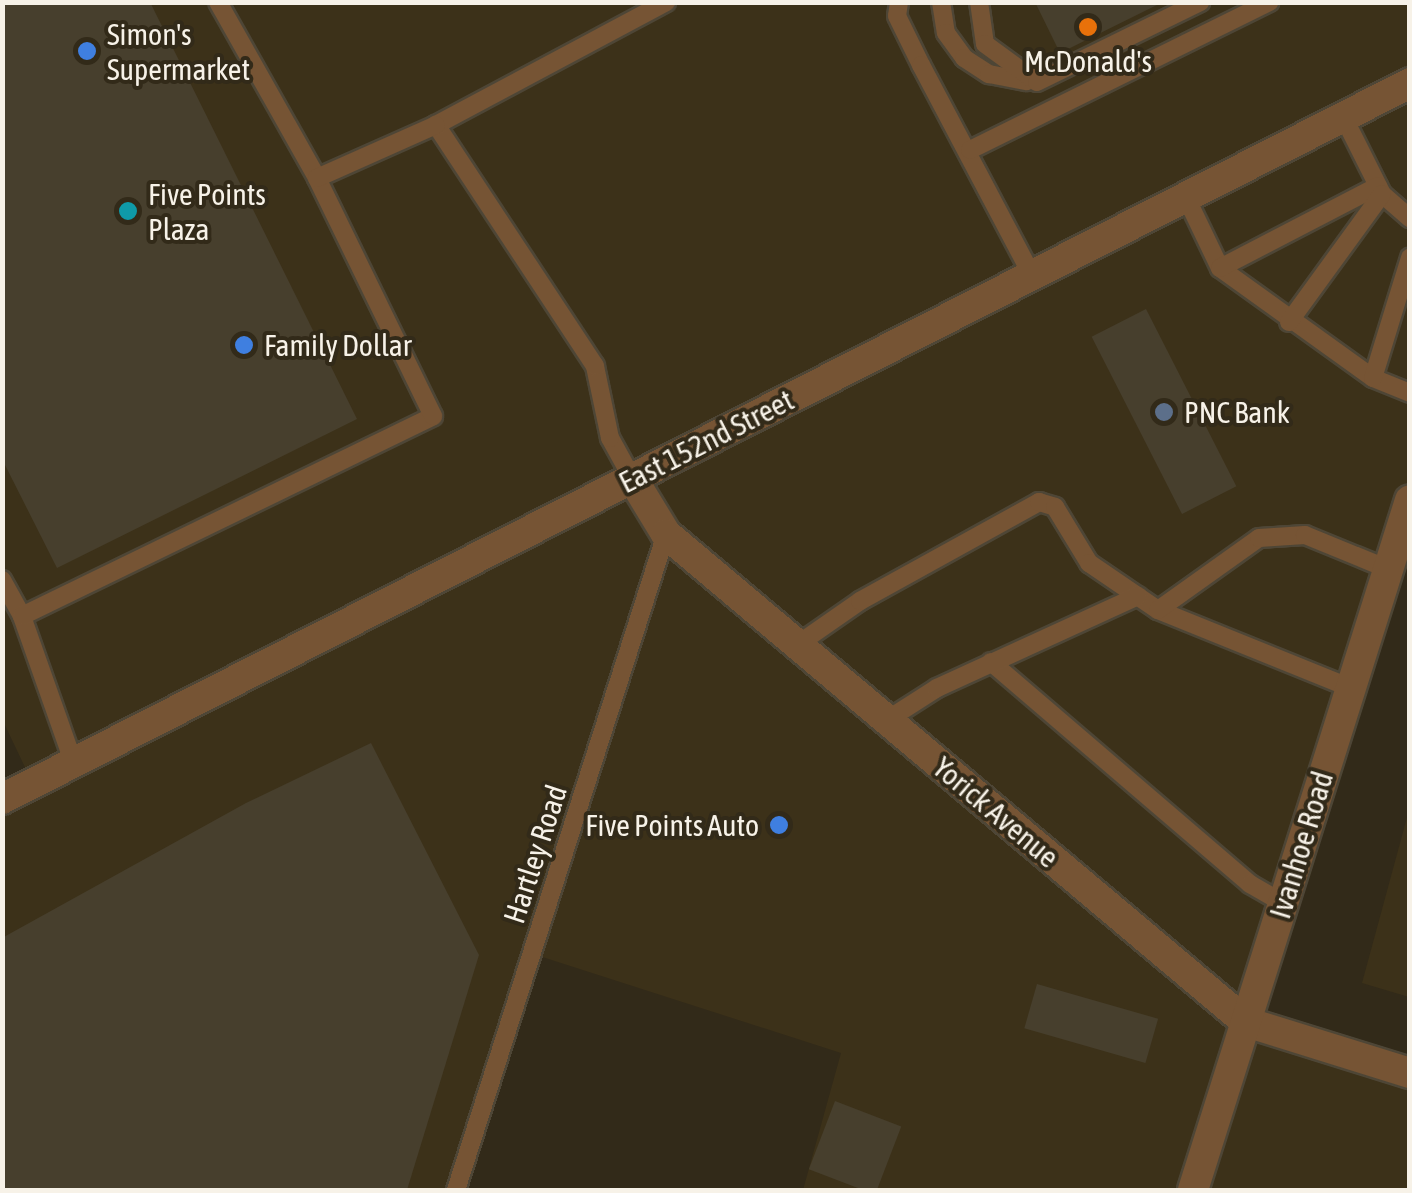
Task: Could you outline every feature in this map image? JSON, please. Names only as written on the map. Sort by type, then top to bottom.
[{"type":"street","name":"East 152nd Street","points":[[2,800],[632,478],[1034,280],[1185,195],[1410,83]]},
{"type":"street","name":"Yorick Avenue","points":[[632,478],[666,534],[1246,1022],[1410,1073]]},
{"type":"street","name":"Ivanhoe Road","points":[[1193,1190],[1410,500]]},
{"type":"lane","points":[[22,616],[434,416],[318,178],[218,2]]},
{"type":"lane","points":[[318,178],[436,125],[666,2]]},
{"type":"lane","points":[[899,2],[897,16],[970,150],[1034,280]]},
{"type":"lane","points":[[941,2],[946,32],[964,58],[1004,79],[1037,82],[1200,2]]},
{"type":"lane","points":[[979,2],[985,44],[1037,82]]},
{"type":"lane","points":[[970,150],[1269,2]]},
{"type":"lane","points":[[1343,116],[1380,190],[1410,218]]},
{"type":"lane","points":[[436,125],[595,366],[610,438],[632,478]]},
{"type":"lane","points":[[1220,268],[1380,190]]},
{"type":"lane","points":[[1289,322],[1380,190]]},
{"type":"lane","points":[[1185,195],[1220,268],[1289,322],[1373,378],[1410,393]]},
{"type":"lane","points":[[1373,378],[1410,258]]},
{"type":"lane","points":[[797,645],[860,601],[1039,502],[1055,507],[1089,563],[1158,610],[1349,687]]},
{"type":"lane","name":"Hartley Road","points":[[456,1190],[666,534]]},
{"type":"lane","points":[[1158,610],[1259,538],[1305,534],[1388,569]]},
{"type":"lane","points":[[2,580],[22,616],[74,764]]},
{"type":"lane","points":[[886,720],[992,662],[1138,596]]},
{"type":"lane","points":[[992,662],[1250,884],[1282,903]]},
{"type":"shaded area","points":[[2,3],[1409,3],[1409,500],[1246,1022],[1409,1073],[1409,1190],[803,1190],[841,1053],[533,954],[456,1190],[3,1190],[3,799],[33,784],[2,719]]},
{"type":"shaded area","points":[[1409,810],[1409,997],[1362,983]]},
{"type":"building","name":"Five Points Plaza","points":[[2,2],[150,2],[357,419],[57,568],[2,459]]},
{"type":"building","name":"McDonald's","points":[[1035,2],[1163,2],[1060,53]]},
{"type":"building","name":"PNC Bank","points":[[1146,309],[1236,486],[1182,514],[1092,337]]},
{"type":"building","points":[[371,743],[479,955],[407,1190],[2,1190],[2,938],[246,803]]},
{"type":"building","points":[[1037,984],[1158,1019],[1145,1063],[1024,1028]]},
{"type":"building","points":[[835,1101],[901,1126],[877,1190],[863,1190],[809,1169]]},
{"type":"place","name":"McDonald's","points":[[1088,27]]},
{"type":"place","name":"Simon's Supermarket","points":[[87,51]]},
{"type":"place","name":"Five Points Plaza","points":[[128,211]]},
{"type":"place","name":"Family Dollar","points":[[244,345]]},
{"type":"place","name":"PNC Bank","points":[[1164,412]]},
{"type":"place","name":"Five Points Auto","points":[[779,825]]}]
